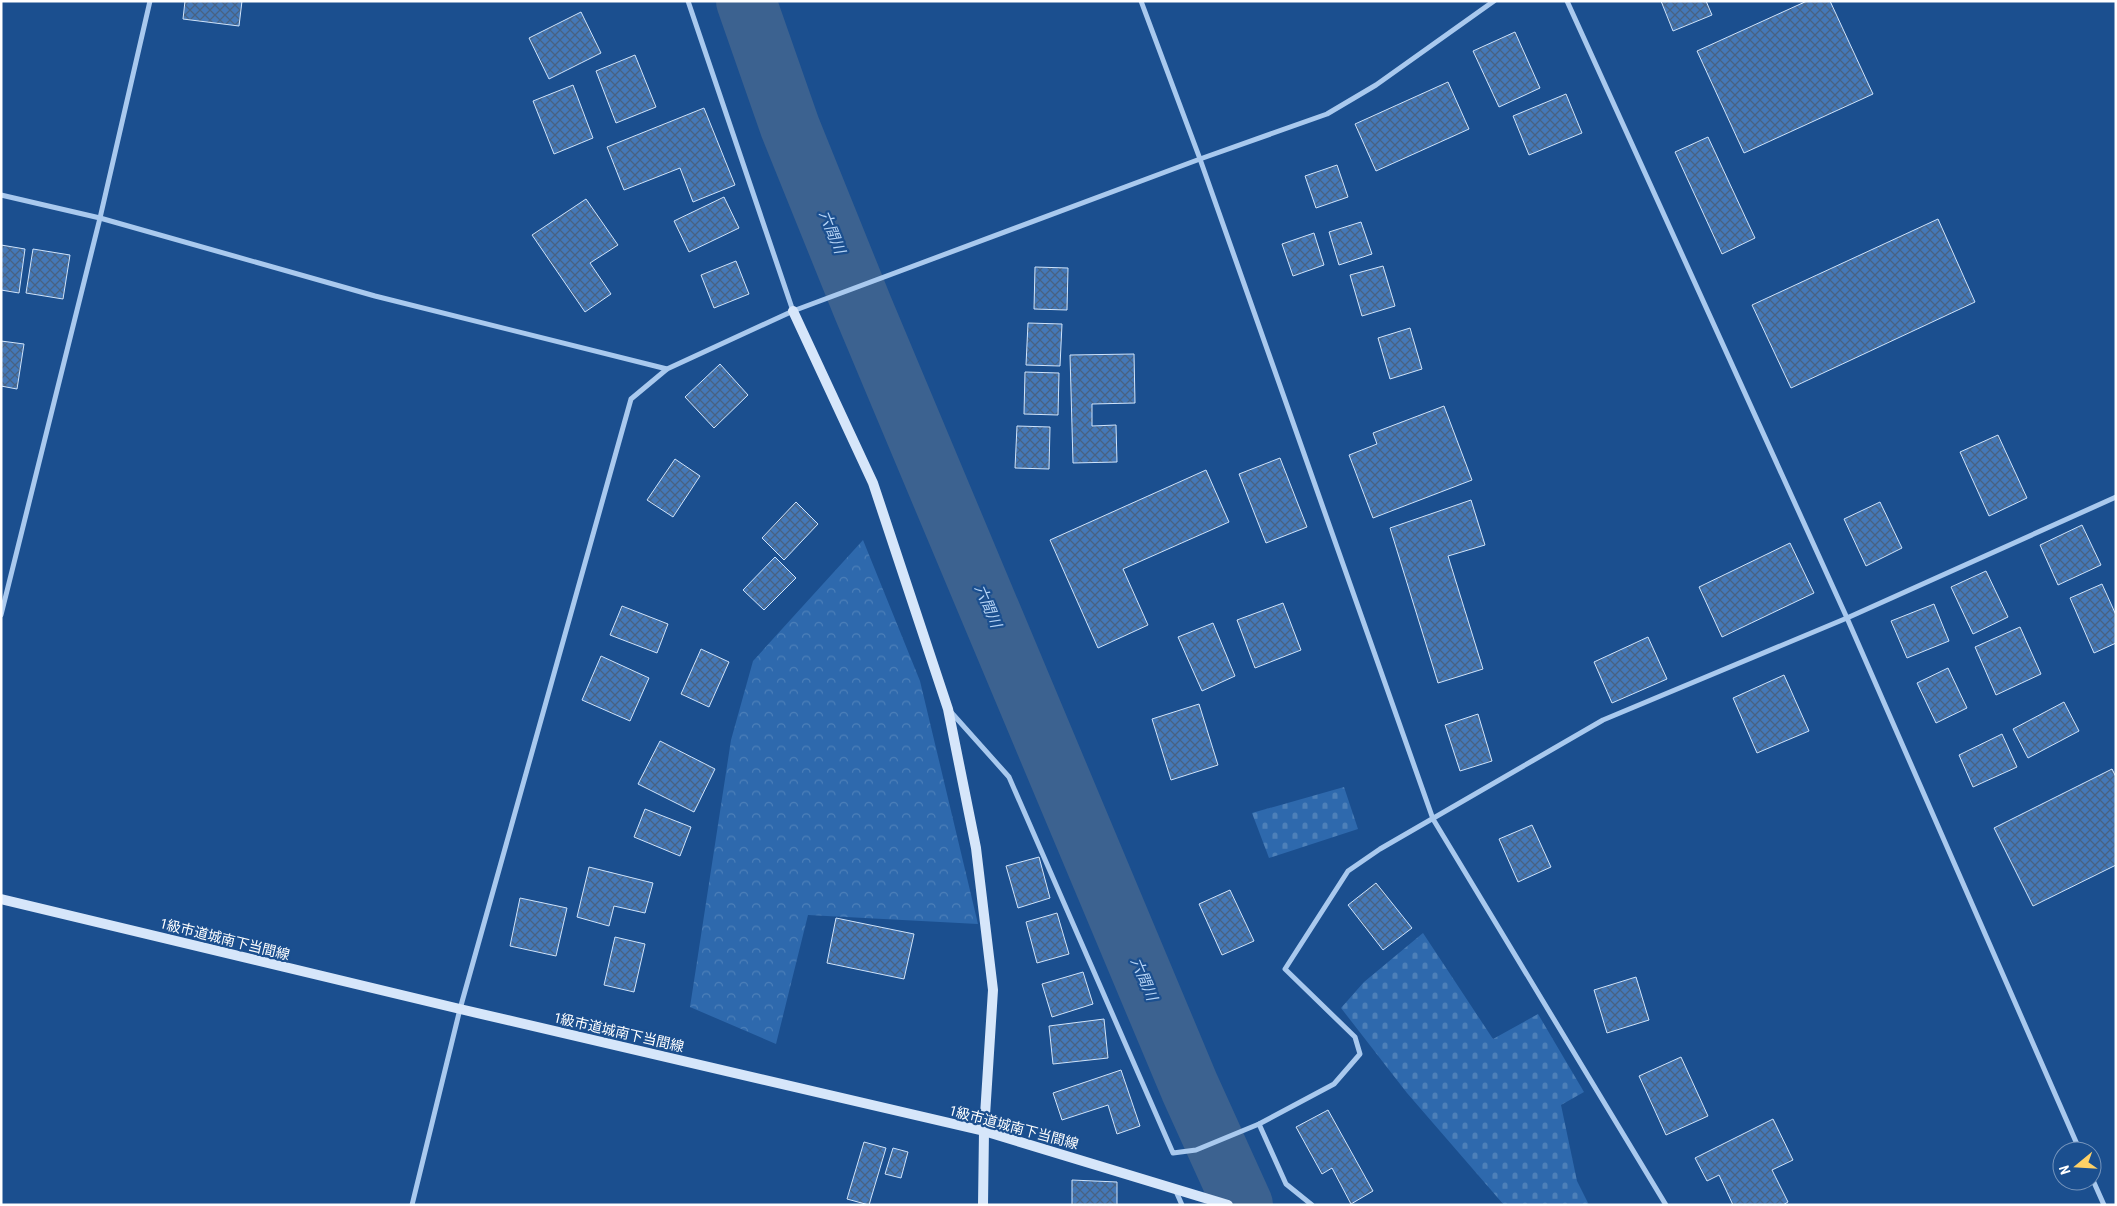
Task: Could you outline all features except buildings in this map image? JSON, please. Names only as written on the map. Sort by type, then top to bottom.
[{"type":"street","points":[[1,615],[100,218],[150,1]]},
{"type":"street","points":[[688,1],[793,311],[873,483],[948,709],[976,848],[993,990],[984,1131],[983,1205]]},
{"type":"street","points":[[1141,1],[1200,158],[1433,819],[1666,1205]]},
{"type":"street","points":[[412,1205],[460,1010],[630,399],[667,369],[812,303],[1200,158],[1327,114],[1376,85],[1494,1]]},
{"type":"street","points":[[1567,1],[1847,618],[2076,1141]]},
{"type":"street","points":[[1,195],[100,218],[375,296],[667,369]]},
{"type":"street","points":[[948,709],[1009,777],[1173,1153],[1196,1150],[1235,1136],[1334,1084],[1360,1054],[1355,1037],[1285,969],[1348,870],[1380,849],[1603,720],[1847,618],[2116,497]]},
{"type":"street","name":"1級市道城南下当間線","points":[[1,898],[460,1010],[984,1131],[1174,1187],[1228,1205]]},
{"type":"street","points":[[1259,1124],[1286,1184],[1312,1205]]},
{"type":"street","points":[[1174,1187],[1182,1205]]},
{"type":"street","points":[[2098,1191],[2104,1205]]},
{"type":"green space","points":[[863,540],[920,681],[978,924],[808,915],[776,1044],[690,1007],[731,740],[753,661]]},
{"type":"green space","points":[[1344,787],[1358,829],[1269,858],[1252,813]]},
{"type":"green space","points":[[1423,933],[1493,1039],[1538,1014],[1584,1092],[1561,1105],[1577,1181],[1589,1205],[1504,1205],[1407,1093],[1341,1008],[1364,982]]},
{"type":"waterway","name":"六間川","points":[[746,1],[790,127],[863,308],[1190,1088],[1243,1205]]}]
